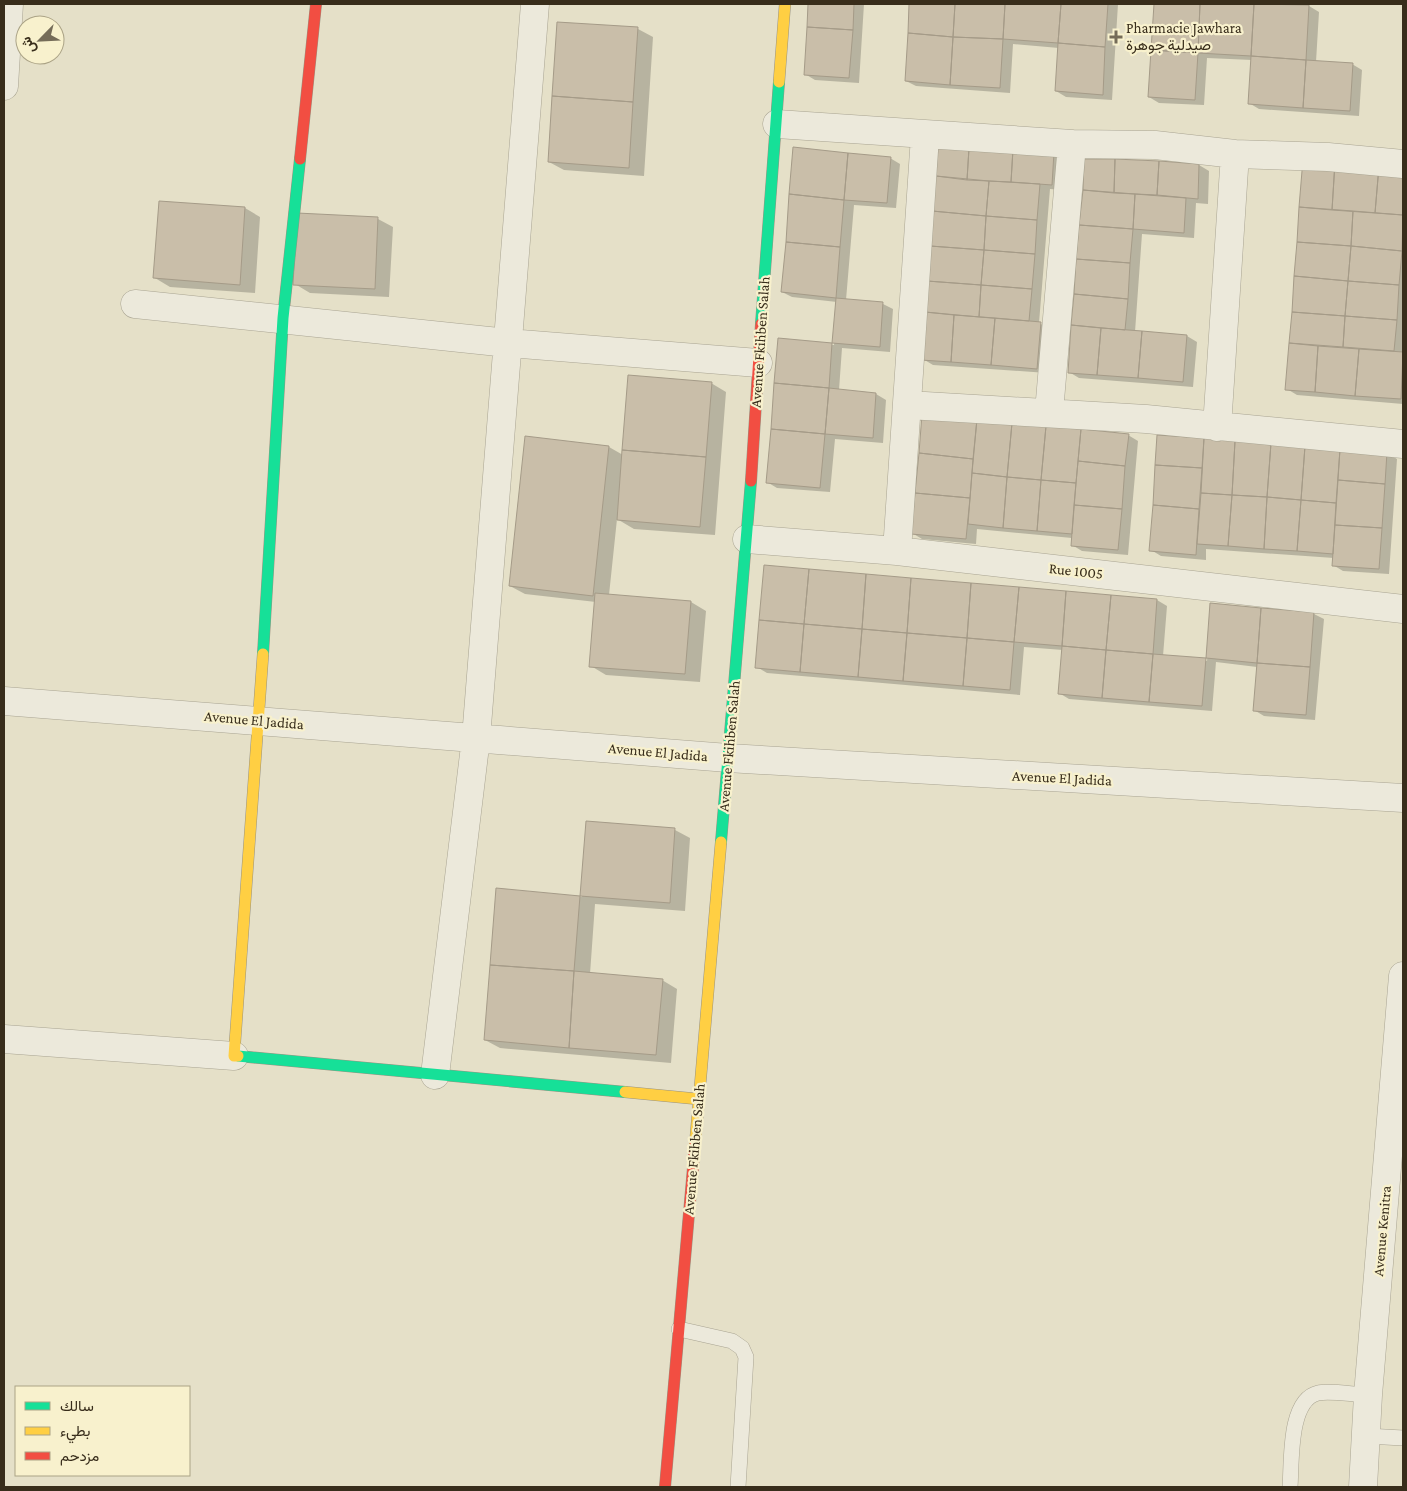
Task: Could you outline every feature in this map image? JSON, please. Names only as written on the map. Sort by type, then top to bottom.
[{"type":"street","points":[[4,86],[9,4]]},
{"type":"street","points":[[234,1056],[259,721],[283,318],[316,4]]},
{"type":"street","points":[[435,1075],[476,738],[535,4]]},
{"type":"street","name":"Avenue Fkihben Salah","points":[[665,1487],[747,539],[785,4]]},
{"type":"street","points":[[777,124],[925,136],[1072,144],[1155,145],[1235,154],[1328,157],[1403,164]]},
{"type":"street","points":[[897,551],[925,136]]},
{"type":"street","points":[[1049,412],[1072,144]]},
{"type":"street","points":[[1218,427],[1235,154]]},
{"type":"street","points":[[135,304],[508,343],[758,363]]},
{"type":"street","points":[[908,405],[1146,418],[1218,427],[1403,444]]},
{"type":"street","name":"Rue 1005","points":[[747,539],[897,551],[1403,609]]},
{"type":"street","name":"Avenue El Jadida","points":[[4,701],[728,758],[1403,798]]},
{"type":"street","name":"Avenue Kenitra","points":[[1363,1487],[1368,1396],[1403,976]]},
{"type":"street","points":[[4,1039],[234,1056],[698,1099]]},
{"type":"lane","points":[[679,1329],[732,1341],[742,1348],[746,1357],[738,1487]]},
{"type":"lane","points":[[1290,1487],[1296,1422],[1299,1409],[1306,1400],[1318,1393],[1368,1396]]},
{"type":"lane","points":[[1367,1436],[1403,1438]]},
{"type":"building","points":[[808,4],[854,4],[853,30],[807,27]]},
{"type":"building","points":[[909,4],[955,4],[953,37],[908,33]]},
{"type":"building","points":[[955,4],[1005,4],[1003,39],[953,37]]},
{"type":"building","points":[[1005,4],[1061,4],[1058,43],[1003,39]]},
{"type":"building","points":[[1061,4],[1108,4],[1105,47],[1058,43]]},
{"type":"building","points":[[1154,4],[1200,4],[1198,53],[1151,50]]},
{"type":"building","points":[[1200,4],[1254,4],[1251,56],[1198,53]]},
{"type":"building","points":[[1254,4],[1309,5],[1306,60],[1251,56]]},
{"type":"building","points":[[557,22],[638,27],[633,102],[552,96]]},
{"type":"building","points":[[807,27],[853,30],[849,78],[804,75]]},
{"type":"building","points":[[908,33],[953,37],[950,85],[905,81]]},
{"type":"building","points":[[953,37],[1003,39],[1000,88],[950,85]]},
{"type":"building","points":[[1058,43],[1105,47],[1103,95],[1055,91]]},
{"type":"building","points":[[1151,50],[1198,53],[1195,100],[1148,97]]},
{"type":"building","points":[[1251,56],[1306,60],[1303,108],[1248,104]]},
{"type":"building","points":[[1306,60],[1353,63],[1350,111],[1303,108]]},
{"type":"building","points":[[552,96],[633,102],[629,168],[548,162]]},
{"type":"building","points":[[938,146],[969,148],[967,180],[936,176]]},
{"type":"building","points":[[793,147],[848,153],[844,200],[789,194]]},
{"type":"building","points":[[969,148],[1013,149],[1011,182],[967,180]]},
{"type":"building","points":[[1013,149],[1054,152],[1052,185],[1011,182]]},
{"type":"building","points":[[848,153],[891,157],[887,203],[844,200]]},
{"type":"building","points":[[1084,159],[1115,159],[1114,193],[1083,190]]},
{"type":"building","points":[[1115,159],[1159,161],[1157,195],[1114,193]]},
{"type":"building","points":[[1303,159],[1335,162],[1332,210],[1299,207]]},
{"type":"building","points":[[1159,161],[1199,164],[1198,199],[1157,195]]},
{"type":"building","points":[[1335,162],[1379,166],[1375,213],[1332,210]]},
{"type":"building","points":[[1379,166],[1403,168],[1403,215],[1375,213]]},
{"type":"building","points":[[936,176],[989,181],[986,216],[932,211]]},
{"type":"building","points":[[989,181],[1040,184],[1037,220],[986,216]]},
{"type":"building","points":[[1083,190],[1135,194],[1133,229],[1079,225]]},
{"type":"building","points":[[789,194],[844,200],[840,247],[786,242]]},
{"type":"building","points":[[1135,194],[1186,198],[1184,233],[1133,229]]},
{"type":"building","points":[[159,201],[245,207],[240,285],[153,278]]},
{"type":"building","points":[[1299,207],[1353,211],[1351,246],[1297,242]]},
{"type":"building","points":[[932,211],[986,216],[984,250],[930,246]]},
{"type":"building","points":[[1353,211],[1403,215],[1402,251],[1351,246]]},
{"type":"building","points":[[297,213],[378,217],[375,289],[293,285]]},
{"type":"building","points":[[986,216],[1037,220],[1035,254],[984,250]]},
{"type":"building","points":[[1079,225],[1133,229],[1130,263],[1076,259]]},
{"type":"building","points":[[786,242],[840,247],[836,298],[781,292]]},
{"type":"building","points":[[1297,242],[1351,246],[1348,281],[1294,276]]},
{"type":"building","points":[[930,246],[984,250],[981,285],[927,281]]},
{"type":"building","points":[[1351,246],[1402,251],[1399,285],[1348,281]]},
{"type":"building","points":[[984,250],[1035,254],[1032,289],[981,285]]},
{"type":"building","points":[[1076,259],[1130,263],[1128,299],[1074,294]]},
{"type":"building","points":[[1294,276],[1348,281],[1345,316],[1292,312]]},
{"type":"building","points":[[927,281],[981,285],[979,317],[925,312]]},
{"type":"building","points":[[1348,281],[1399,285],[1397,320],[1345,316]]},
{"type":"building","points":[[981,285],[1032,289],[1029,321],[979,317]]},
{"type":"building","points":[[1074,294],[1128,299],[1125,330],[1071,325]]},
{"type":"building","points":[[836,298],[883,302],[880,347],[832,343]]},
{"type":"building","points":[[925,312],[954,315],[951,362],[921,360]]},
{"type":"building","points":[[1292,312],[1345,316],[1343,347],[1289,343]]},
{"type":"building","points":[[954,315],[995,318],[991,365],[951,362]]},
{"type":"building","points":[[1345,316],[1397,320],[1394,351],[1343,347]]},
{"type":"building","points":[[995,318],[1041,322],[1037,369],[991,365]]},
{"type":"building","points":[[1071,325],[1101,328],[1097,375],[1068,373]]},
{"type":"building","points":[[1101,328],[1142,331],[1138,378],[1097,375]]},
{"type":"building","points":[[1142,331],[1187,335],[1183,382],[1138,378]]},
{"type":"building","points":[[778,338],[832,343],[829,388],[774,383]]},
{"type":"building","points":[[1289,343],[1318,346],[1315,392],[1285,390]]},
{"type":"building","points":[[1318,346],[1359,349],[1355,396],[1315,392]]},
{"type":"building","points":[[1359,349],[1403,352],[1401,399],[1355,396]]},
{"type":"building","points":[[628,375],[712,382],[706,457],[622,450]]},
{"type":"building","points":[[774,383],[829,388],[825,434],[771,429]]},
{"type":"building","points":[[829,388],[876,393],[873,438],[825,434]]},
{"type":"building","points":[[922,414],[977,419],[973,459],[919,453]]},
{"type":"building","points":[[977,419],[1012,423],[1007,477],[972,473]]},
{"type":"building","points":[[1012,423],[1046,426],[1041,480],[1007,477]]},
{"type":"building","points":[[1046,426],[1081,429],[1076,483],[1041,480]]},
{"type":"building","points":[[771,429],[825,434],[820,488],[766,483]]},
{"type":"building","points":[[1081,429],[1129,434],[1125,466],[1078,461]]},
{"type":"building","points":[[1157,435],[1204,438],[1202,468],[1155,465]]},
{"type":"building","points":[[525,436],[609,446],[593,596],[509,586]]},
{"type":"building","points":[[1204,438],[1235,441],[1232,495],[1201,493]]},
{"type":"building","points":[[1235,441],[1271,443],[1267,497],[1232,495]]},
{"type":"building","points":[[1271,443],[1305,446],[1301,500],[1267,497]]},
{"type":"building","points":[[1305,446],[1340,449],[1336,503],[1301,500]]},
{"type":"building","points":[[1340,449],[1387,452],[1385,484],[1338,480]]},
{"type":"building","points":[[622,450],[706,457],[700,527],[617,520]]},
{"type":"building","points":[[919,453],[973,459],[970,498],[915,493]]},
{"type":"building","points":[[1078,461],[1125,466],[1122,509],[1074,505]]},
{"type":"building","points":[[1155,465],[1202,468],[1199,509],[1153,505]]},
{"type":"building","points":[[972,473],[1007,477],[1003,528],[968,524]]},
{"type":"building","points":[[1007,477],[1041,480],[1037,531],[1003,528]]},
{"type":"building","points":[[1041,480],[1076,483],[1072,534],[1037,531]]},
{"type":"building","points":[[1338,480],[1385,484],[1382,528],[1335,525]]},
{"type":"building","points":[[915,493],[970,498],[966,539],[911,534]]},
{"type":"building","points":[[1201,493],[1232,495],[1228,546],[1197,544]]},
{"type":"building","points":[[1232,495],[1267,497],[1264,549],[1228,546]]},
{"type":"building","points":[[1267,497],[1301,500],[1297,551],[1264,549]]},
{"type":"building","points":[[1301,500],[1336,503],[1333,554],[1297,551]]},
{"type":"building","points":[[1074,505],[1122,509],[1118,550],[1071,546]]},
{"type":"building","points":[[1153,505],[1199,509],[1196,555],[1149,551]]},
{"type":"building","points":[[1335,525],[1382,528],[1379,569],[1332,566]]},
{"type":"building","points":[[764,565],[809,569],[804,624],[759,620]]},
{"type":"building","points":[[809,569],[866,574],[862,629],[804,624]]},
{"type":"building","points":[[866,574],[911,578],[907,633],[862,629]]},
{"type":"building","points":[[911,578],[971,583],[967,638],[907,633]]},
{"type":"building","points":[[971,583],[1019,587],[1014,642],[967,638]]},
{"type":"building","points":[[1019,587],[1066,591],[1062,646],[1014,642]]},
{"type":"building","points":[[1066,591],[1111,595],[1106,650],[1062,646]]},
{"type":"building","points":[[595,593],[691,601],[685,674],[589,667]]},
{"type":"building","points":[[1111,595],[1157,599],[1153,654],[1106,650]]},
{"type":"building","points":[[1210,603],[1261,608],[1257,663],[1206,658]]},
{"type":"building","points":[[1261,608],[1314,612],[1310,667],[1257,663]]},
{"type":"building","points":[[759,620],[804,624],[800,672],[755,668]]},
{"type":"building","points":[[804,624],[862,629],[858,677],[800,672]]},
{"type":"building","points":[[862,629],[907,633],[903,681],[858,677]]},
{"type":"building","points":[[907,633],[967,638],[963,686],[903,681]]},
{"type":"building","points":[[967,638],[1014,642],[1010,690],[963,686]]},
{"type":"building","points":[[1062,646],[1106,650],[1102,698],[1058,694]]},
{"type":"building","points":[[1106,650],[1153,654],[1149,702],[1102,698]]},
{"type":"building","points":[[1153,654],[1206,658],[1202,706],[1149,702]]},
{"type":"building","points":[[1257,663],[1310,667],[1306,715],[1253,711]]},
{"type":"building","points":[[586,821],[675,828],[670,903],[580,896]]},
{"type":"building","points":[[496,888],[580,896],[574,971],[490,965]]},
{"type":"building","points":[[490,965],[574,971],[569,1048],[484,1040]]},
{"type":"building","points":[[574,971],[663,979],[656,1055],[569,1048]]},
{"type":"traffic: fast","points":[[761,324],[779,82]]},
{"type":"traffic: fast","points":[[263,654],[283,318],[300,159]]},
{"type":"traffic: fast","points":[[721,842],[751,481]]},
{"type":"traffic: fast","points":[[238,1056],[625,1092]]},
{"type":"traffic: slow","points":[[779,82],[785,4]]},
{"type":"traffic: slow","points":[[238,1056],[234,1056],[263,654]]},
{"type":"traffic: slow","points":[[695,1145],[721,842]]},
{"type":"traffic: slow","points":[[625,1092],[698,1099]]},
{"type":"traffic: jam","points":[[300,159],[316,4]]},
{"type":"traffic: jam","points":[[751,481],[761,324]]},
{"type":"traffic: jam","points":[[665,1487],[695,1145]]},
{"type":"place","name":"Pharmacie Jawhara صيدلية جوهرة","points":[[1116,37]]}]
